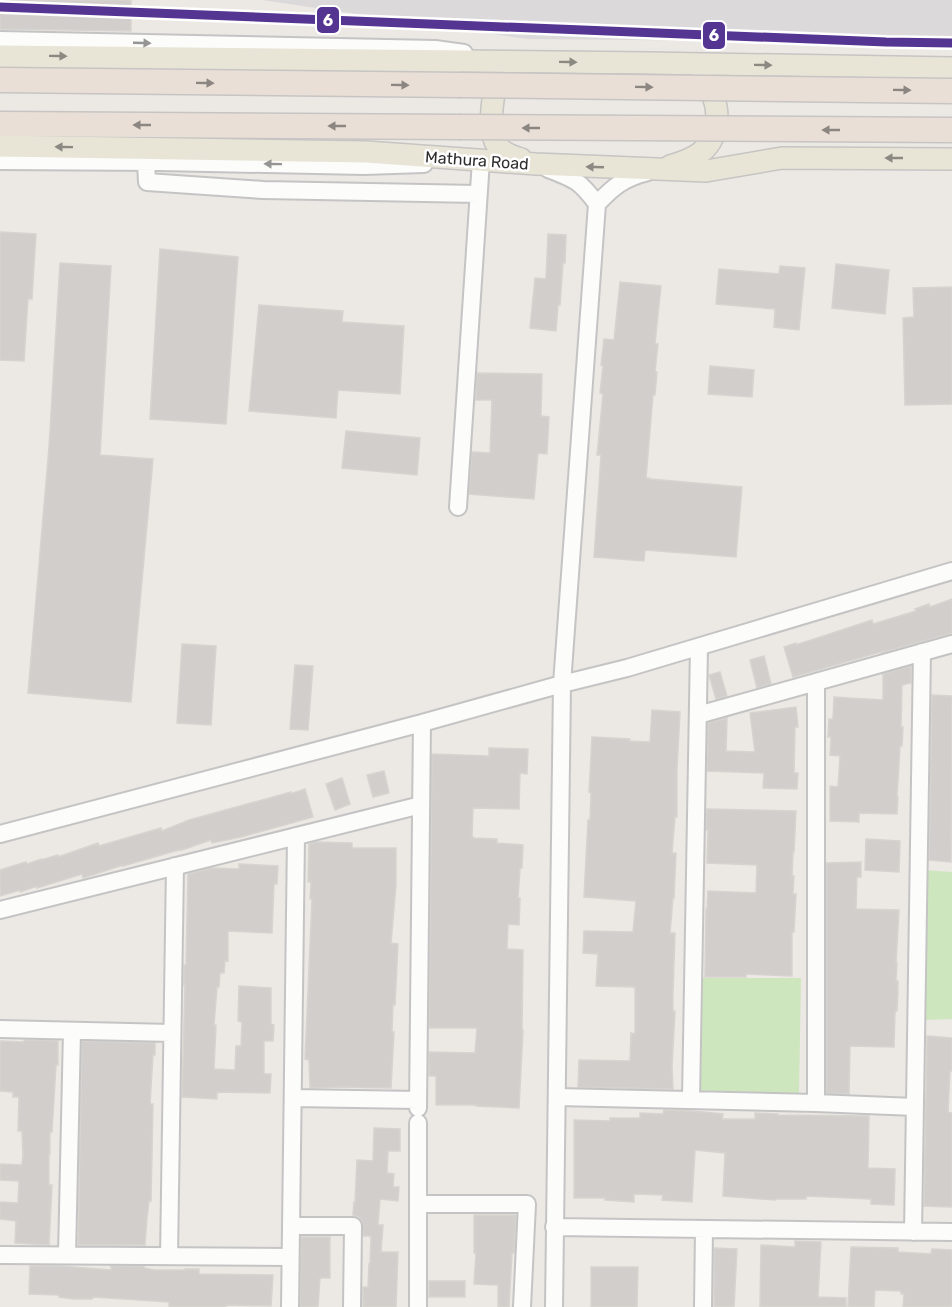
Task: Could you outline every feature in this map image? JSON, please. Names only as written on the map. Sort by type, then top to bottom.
[{"type":"highway","points":[[0,80],[952,91]]},
{"type":"highway","name":"Mathura Road","points":[[0,123],[952,130]]},
{"type":"main road","points":[[0,56],[952,68]]},
{"type":"main road","points":[[536,61],[510,68],[498,77],[493,96],[492,119],[492,136],[497,146],[505,153],[536,164]]},
{"type":"main road","points":[[660,169],[691,159],[710,143],[715,132],[717,118],[714,98],[703,79],[677,63]]},
{"type":"main road","name":"Mathura Road","points":[[0,146],[355,151],[536,164],[706,171],[782,158],[952,159]]},
{"type":"street","points":[[0,40],[435,50],[471,54],[481,61]]},
{"type":"street","points":[[0,161],[364,166],[425,165],[434,157]]},
{"type":"street","points":[[458,507],[481,160]]},
{"type":"street","points":[[146,162],[147,182],[263,190],[478,194]]},
{"type":"street","points":[[536,164],[578,181],[597,204]]},
{"type":"street","points":[[554,1307],[562,684],[597,204],[613,187],[625,179],[660,169]]},
{"type":"street","points":[[0,834],[627,668],[952,571]]},
{"type":"street","points":[[698,715],[952,644]]},
{"type":"street","points":[[691,1099],[699,647]]},
{"type":"street","points":[[913,1232],[922,652]]},
{"type":"street","points":[[816,682],[816,1102]]},
{"type":"street","points":[[418,1307],[422,723]]},
{"type":"street","points":[[0,910],[422,805]]},
{"type":"street","points":[[290,1307],[296,836]]},
{"type":"street","points":[[169,1256],[176,866]]},
{"type":"street","points":[[0,1029],[172,1033]]},
{"type":"street","points":[[67,1255],[72,1031]]},
{"type":"street","points":[[557,1097],[816,1102],[915,1107]]},
{"type":"street","points":[[293,1098],[418,1110]]},
{"type":"street","points":[[418,1204],[527,1203],[522,1307]]},
{"type":"street","points":[[291,1226],[352,1226],[352,1307]]},
{"type":"street","points":[[554,1227],[952,1232]]},
{"type":"street","points":[[703,1307],[704,1229]]},
{"type":"street","points":[[0,1255],[290,1257]]},
{"type":"shaded area","points":[[262,0],[952,0],[952,43],[527,39]]},
{"type":"green space","points":[[923,870],[952,872],[952,1019],[922,1020]]},
{"type":"green space","points":[[698,978],[801,978],[799,1093],[697,1093]]},
{"type":"building","points":[[0,0],[131,0],[131,31],[0,29]]},
{"type":"building","points":[[0,232],[36,234],[32,299],[28,299],[24,361],[0,360]]},
{"type":"building","points":[[548,234],[566,235],[565,263],[563,263],[556,331],[530,328],[535,278],[546,279]]},
{"type":"building","points":[[160,249],[238,257],[226,424],[150,419]]},
{"type":"building","points":[[60,263],[111,266],[100,455],[153,459],[131,702],[28,693],[49,447]]},
{"type":"building","points":[[836,264],[889,270],[885,314],[832,308]]},
{"type":"building","points":[[780,266],[805,268],[799,330],[774,327],[775,309],[716,304],[719,269],[779,274]]},
{"type":"building","points":[[620,282],[661,286],[655,344],[658,344],[655,372],[657,372],[646,478],[742,487],[736,557],[645,550],[644,561],[594,557],[601,455],[597,455],[603,394],[600,393],[603,366],[601,365],[604,339],[614,340]]},
{"type":"building","points":[[952,287],[952,404],[905,405],[903,318],[914,317],[913,288]]},
{"type":"building","points":[[259,305],[343,311],[342,322],[404,326],[400,394],[338,390],[336,418],[249,411]]},
{"type":"building","points":[[710,366],[754,370],[752,397],[708,394]]},
{"type":"building","points":[[477,373],[542,374],[541,416],[549,417],[547,454],[538,453],[534,499],[469,494],[472,452],[490,453],[492,400],[476,400]]},
{"type":"building","points":[[346,431],[420,438],[417,475],[342,468]]},
{"type":"building","points":[[952,599],[952,633],[793,677],[784,647],[872,620],[873,624],[916,611],[915,609],[929,604],[930,607]]},
{"type":"building","points":[[182,644],[216,646],[211,725],[177,723]]},
{"type":"building","points":[[764,656],[771,684],[757,688],[750,660]]},
{"type":"building","points":[[295,665],[313,666],[308,730],[290,729]]},
{"type":"building","points":[[911,666],[911,683],[902,685],[901,727],[903,727],[897,814],[859,813],[859,822],[830,821],[830,786],[838,787],[840,756],[830,755],[831,737],[828,737],[829,719],[833,719],[834,697],[883,700],[883,674]]},
{"type":"building","points":[[720,672],[727,696],[716,699],[709,675]]},
{"type":"building","points":[[932,695],[952,696],[951,862],[929,860]]},
{"type":"building","points":[[796,707],[798,727],[795,727],[794,773],[798,773],[797,789],[763,788],[764,773],[707,771],[708,723],[727,718],[726,751],[755,752],[750,713]]},
{"type":"building","points":[[652,710],[680,712],[677,817],[675,817],[672,853],[676,853],[674,898],[670,933],[675,933],[673,1089],[578,1087],[579,1060],[630,1061],[631,1033],[635,1034],[635,987],[596,986],[598,954],[583,953],[584,931],[633,932],[636,901],[584,897],[588,820],[590,820],[592,737],[650,742]]},
{"type":"building","points":[[489,748],[528,749],[527,774],[520,773],[519,809],[473,808],[472,836],[497,839],[497,843],[523,845],[518,898],[520,898],[519,925],[508,924],[507,949],[523,950],[523,1030],[519,1108],[436,1105],[436,1076],[429,1076],[429,1052],[475,1053],[477,1028],[429,1028],[432,754],[489,756]]},
{"type":"building","points":[[384,771],[389,793],[373,797],[367,775]]},
{"type":"building","points":[[342,778],[350,804],[335,810],[326,784]]},
{"type":"building","points":[[305,789],[313,817],[241,837],[212,843],[211,840],[83,878],[82,874],[37,888],[37,886],[0,896],[0,870],[26,862],[27,864],[58,855],[58,857],[98,843],[99,846],[161,828],[162,831],[189,820]]},
{"type":"building","points":[[707,809],[796,811],[792,876],[794,876],[793,894],[796,894],[794,932],[792,932],[792,976],[746,974],[746,977],[705,977],[708,891],[756,893],[757,865],[707,863]]},
{"type":"building","points":[[866,839],[900,841],[899,872],[865,870]]},
{"type":"building","points":[[315,842],[352,843],[352,848],[396,848],[396,885],[391,943],[398,944],[395,1005],[393,1005],[391,1088],[310,1088],[309,1060],[305,1059],[312,899],[310,899],[311,882],[308,882],[309,844]]},
{"type":"building","points":[[861,862],[861,877],[857,877],[856,909],[899,910],[896,963],[898,992],[894,1047],[850,1046],[849,1094],[826,1093],[826,863]]},
{"type":"building","points":[[239,864],[278,866],[277,884],[274,884],[272,933],[228,931],[228,961],[225,960],[224,973],[220,973],[219,987],[217,987],[214,1069],[235,1070],[236,1046],[241,1046],[242,1022],[238,1021],[239,986],[271,988],[273,1041],[264,1041],[264,1074],[271,1074],[270,1093],[217,1092],[217,1099],[182,1097],[188,874],[212,868],[239,869]]},
{"type":"building","points":[[927,1036],[952,1038],[948,1112],[952,1113],[952,1207],[924,1206]]},
{"type":"building","points":[[24,1040],[58,1041],[58,1065],[56,1065],[49,1154],[49,1185],[52,1185],[49,1245],[15,1243],[16,1221],[0,1219],[0,1202],[18,1203],[19,1181],[0,1180],[0,1164],[22,1165],[23,1155],[22,1131],[18,1131],[19,1097],[13,1097],[13,1092],[0,1091],[0,1041],[24,1042]]},
{"type":"building","points":[[82,1041],[155,1043],[150,1104],[153,1104],[151,1201],[149,1201],[145,1245],[78,1245]]},
{"type":"building","points":[[664,1110],[723,1114],[722,1119],[755,1119],[755,1113],[869,1116],[868,1168],[895,1169],[894,1205],[871,1204],[871,1199],[806,1196],[806,1199],[775,1200],[723,1196],[725,1153],[695,1150],[692,1202],[662,1200],[663,1195],[634,1194],[634,1202],[605,1200],[605,1198],[574,1198],[574,1120],[610,1121],[610,1118],[640,1118],[640,1113],[663,1114]]},
{"type":"building","points":[[374,1128],[400,1129],[400,1151],[388,1151],[387,1173],[394,1174],[393,1187],[399,1187],[398,1201],[380,1199],[378,1225],[383,1225],[381,1252],[398,1252],[396,1307],[363,1307],[363,1287],[368,1287],[371,1236],[363,1236],[362,1221],[353,1215],[357,1160],[373,1161]]},
{"type":"building","points":[[474,1215],[516,1215],[509,1307],[498,1307],[498,1285],[474,1284],[476,1253],[474,1253]]},
{"type":"building","points":[[301,1237],[330,1237],[330,1278],[320,1278],[318,1307],[300,1307]]},
{"type":"building","points":[[795,1241],[821,1242],[818,1297],[846,1298],[846,1307],[760,1307],[761,1245],[795,1247]]},
{"type":"building","points":[[851,1247],[898,1248],[898,1252],[931,1254],[932,1249],[952,1250],[952,1307],[903,1307],[904,1294],[901,1294],[901,1291],[875,1290],[874,1307],[848,1307]]},
{"type":"building","points":[[714,1248],[737,1249],[734,1307],[714,1307]]},
{"type":"building","points":[[30,1266],[111,1270],[111,1266],[144,1266],[144,1268],[154,1270],[199,1269],[199,1274],[273,1275],[271,1306],[169,1307],[169,1302],[93,1297],[92,1299],[74,1299],[59,1297],[59,1295],[29,1294]]},
{"type":"building","points":[[591,1267],[638,1267],[637,1307],[591,1307]]},
{"type":"building","points":[[429,1281],[465,1281],[465,1297],[429,1297]]},
{"type":"transit line","name":"6","points":[[0,7],[952,43]]}]
